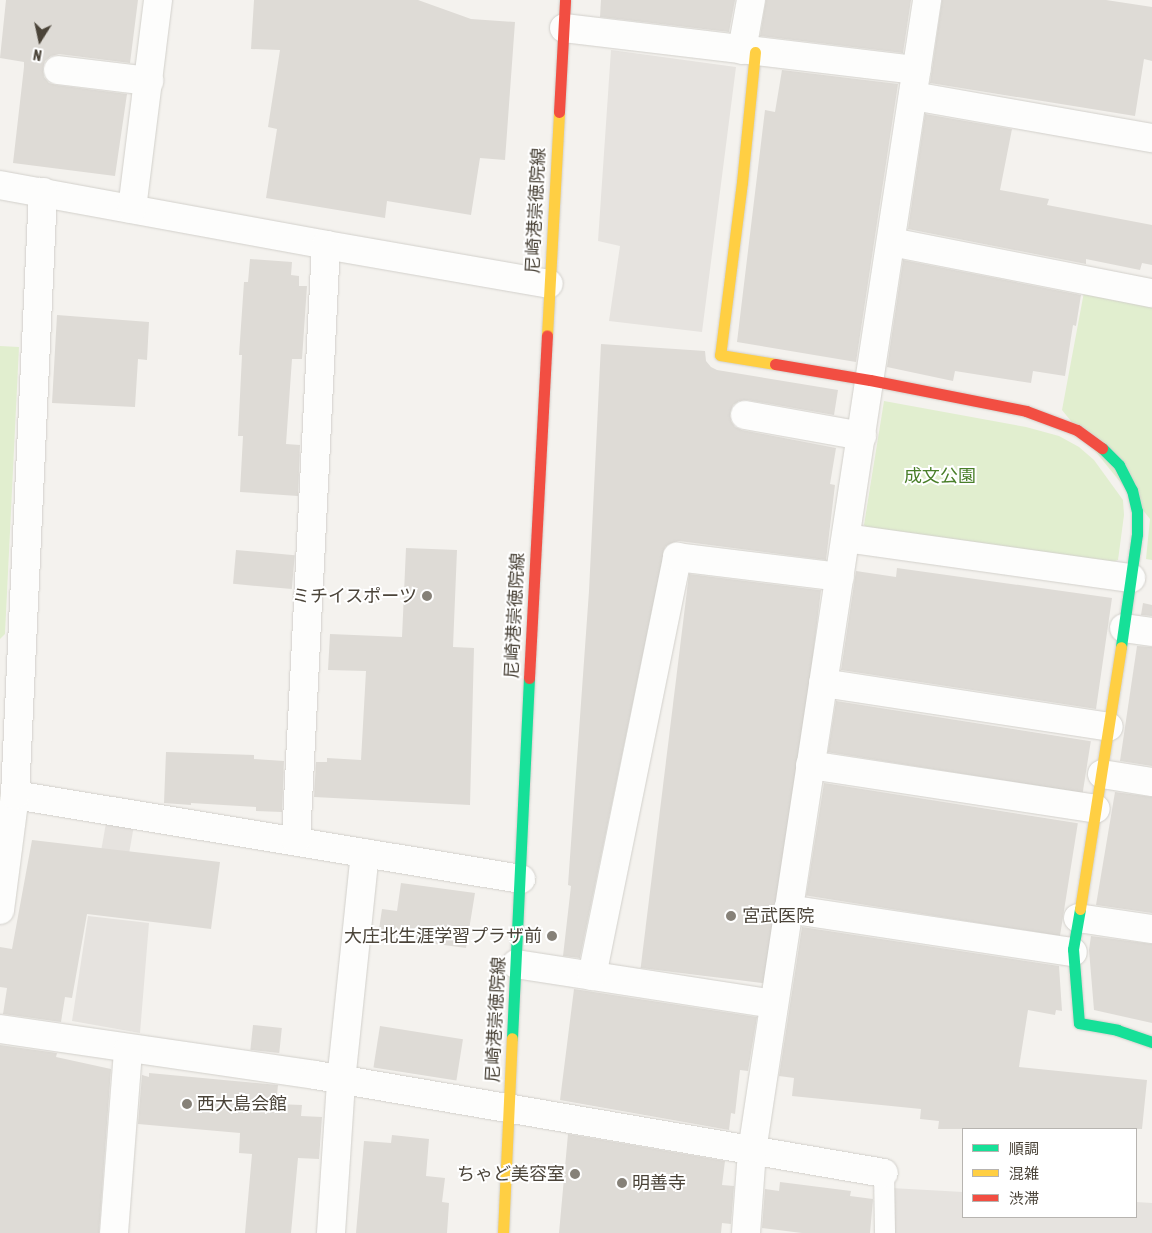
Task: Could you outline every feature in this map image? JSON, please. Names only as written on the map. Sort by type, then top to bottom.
[{"type":"street","points":[[132,209],[158,0]]},
{"type":"street","name":"尼崎港崇徳院線","points":[[503,1233],[549,284],[565,0]]},
{"type":"street","points":[[751,0],[742,182],[720,355],[870,380],[1043,416],[1077,430],[1102,448],[1119,465],[1132,490],[1137,510],[1137,534],[1102,774],[1073,952],[1079,1023],[1152,1034]]},
{"type":"street","points":[[746,1233],[752,1151],[927,0]]},
{"type":"street","points":[[564,28],[749,51],[915,83],[1152,138]]},
{"type":"street","points":[[58,70],[148,81]]},
{"type":"street","points":[[0,184],[326,246],[549,284]]},
{"type":"street","points":[[0,910],[15,794],[11,658],[43,192]]},
{"type":"street","points":[[891,242],[1152,293]]},
{"type":"street","points":[[296,840],[326,246]]},
{"type":"street","points":[[745,415],[862,436]]},
{"type":"street","points":[[846,538],[1131,578]]},
{"type":"street","points":[[592,976],[677,557],[840,577]]},
{"type":"street","points":[[1124,628],[1152,632]]},
{"type":"street","points":[[823,683],[1109,727]]},
{"type":"street","points":[[810,765],[1096,809]]},
{"type":"street","points":[[1102,774],[1152,782]]},
{"type":"street","points":[[15,794],[520,879]]},
{"type":"street","points":[[331,1233],[341,1080],[365,853]]},
{"type":"street","points":[[788,909],[1073,952]]},
{"type":"street","points":[[1078,918],[1152,929]]},
{"type":"street","points":[[516,964],[774,1004]]},
{"type":"street","points":[[0,1029],[128,1050],[341,1080],[884,1173]]},
{"type":"street","points":[[1118,1030],[1152,1042]]},
{"type":"street","points":[[114,1233],[128,1050]]},
{"type":"lane","points":[[884,1173],[885,1233]]},
{"type":"green space","points":[[1084,292],[1152,306],[1152,560],[1146,559],[1150,519],[1062,410]]},
{"type":"green space","points":[[0,346],[19,347],[5,634],[0,639]]},
{"type":"green space","name":"成文公園","points":[[884,401],[1026,427],[1059,436],[1079,447],[1094,460],[1123,500],[1124,515],[1118,560],[1105,565],[869,530],[864,525]]},
{"type":"shaded area","points":[[611,50],[736,67],[702,332],[609,321],[620,246],[598,241]]},
{"type":"shaded area","points":[[106,823],[134,828],[118,916],[90,912]]},
{"type":"shaded area","points":[[88,916],[149,923],[140,1033],[72,1021]]},
{"type":"shaded area","points":[[891,1188],[962,1192],[962,1218],[1137,1218],[1137,1202],[1152,1203],[1152,1233],[893,1233]]},
{"type":"building","points":[[6,0],[138,0],[130,63],[59,54],[51,56],[45,61],[43,68],[44,77],[49,83],[127,94],[115,176],[13,163],[24,62],[0,58]]},
{"type":"building","points":[[254,0],[418,0],[471,19],[515,22],[505,160],[480,158],[471,215],[387,201],[385,218],[266,198],[277,129],[268,127],[280,50],[251,49]]},
{"type":"building","points":[[601,0],[735,0],[729,32],[600,17]]},
{"type":"building","points":[[766,0],[911,0],[903,53],[760,36]]},
{"type":"building","points":[[942,0],[1106,0],[1152,7],[1152,61],[1144,59],[1135,116],[930,83]]},
{"type":"building","points":[[782,70],[898,84],[856,362],[737,342],[765,110],[775,112]]},
{"type":"building","points":[[925,114],[1012,129],[1000,190],[1049,199],[1047,205],[1152,225],[1152,265],[1142,263],[1140,270],[1086,259],[1086,264],[908,229]]},
{"type":"building","points":[[250,259],[292,262],[291,275],[299,276],[299,286],[307,286],[302,359],[292,359],[286,444],[300,445],[298,496],[240,492],[243,436],[238,436],[242,355],[239,355],[244,282],[248,282]]},
{"type":"building","points":[[903,260],[1081,295],[1076,326],[1073,325],[1065,376],[1033,371],[1031,383],[955,371],[953,381],[887,367]]},
{"type":"building","points":[[57,315],[149,322],[147,360],[138,359],[135,407],[52,403]]},
{"type":"building","points":[[601,344],[705,351],[706,361],[717,370],[838,390],[834,415],[747,400],[739,401],[733,405],[730,413],[731,421],[735,427],[742,430],[836,448],[830,484],[835,485],[826,560],[679,541],[665,547],[580,958],[563,956],[571,886],[568,885],[589,591]]},
{"type":"building","points":[[406,548],[457,550],[453,647],[474,648],[470,805],[314,797],[316,762],[327,762],[327,758],[361,760],[366,671],[328,670],[330,634],[402,637]]},
{"type":"building","points":[[236,550],[295,555],[292,589],[233,584]]},
{"type":"building","points":[[897,568],[1112,598],[1096,709],[841,670],[856,571],[896,577]]},
{"type":"building","points":[[689,574],[821,590],[773,984],[641,968]]},
{"type":"building","points":[[1143,603],[1152,605],[1152,616],[1141,615]]},
{"type":"building","points":[[1137,646],[1152,647],[1152,766],[1120,761]]},
{"type":"building","points":[[836,701],[1091,741],[1083,793],[828,752]]},
{"type":"building","points":[[166,752],[254,755],[254,759],[284,761],[282,812],[256,811],[256,807],[164,803]]},
{"type":"building","points":[[824,783],[1078,823],[1060,936],[806,896]]},
{"type":"building","points":[[1115,792],[1152,797],[1152,913],[1096,905]]},
{"type":"building","points":[[32,840],[220,862],[211,929],[87,914],[72,998],[65,997],[61,1022],[3,1014],[7,988],[0,987],[0,947],[12,949]]},
{"type":"building","points":[[401,883],[475,893],[466,948],[378,936],[382,909],[397,911]]},
{"type":"building","points":[[802,927],[1059,966],[1062,1011],[1056,1010],[1055,1015],[1028,1010],[1019,1067],[1147,1080],[1142,1129],[938,1129],[939,1121],[920,1119],[921,1109],[792,1096],[794,1078],[779,1076]]},
{"type":"building","points":[[1091,936],[1152,944],[1152,1023],[1094,1010],[1089,950]]},
{"type":"building","points":[[574,989],[757,1017],[748,1071],[740,1070],[735,1114],[731,1113],[729,1130],[560,1100]]},
{"type":"building","points":[[253,1025],[282,1028],[279,1053],[250,1050]]},
{"type":"building","points":[[380,1026],[463,1039],[456,1081],[373,1067]]},
{"type":"building","points":[[0,1045],[57,1053],[56,1057],[111,1069],[99,1233],[0,1233]]},
{"type":"building","points":[[149,1073],[278,1085],[276,1104],[302,1105],[301,1116],[322,1117],[319,1159],[298,1158],[291,1233],[245,1233],[252,1154],[239,1153],[240,1133],[138,1124],[142,1075],[149,1077]]},
{"type":"building","points":[[568,1134],[725,1161],[722,1185],[734,1186],[731,1224],[722,1223],[721,1233],[559,1233]]},
{"type":"building","points":[[392,1135],[429,1139],[426,1176],[445,1178],[442,1202],[449,1203],[447,1233],[356,1233],[364,1141],[391,1143]]},
{"type":"building","points":[[780,1182],[851,1191],[850,1196],[873,1199],[870,1233],[802,1233],[762,1228],[765,1189],[779,1191]]},
{"type":"traffic: fast","points":[[1102,448],[1119,465],[1132,490],[1137,511],[1137,534],[1121,647]]},
{"type":"traffic: fast","points":[[512,1038],[529,678]]},
{"type":"traffic: fast","points":[[1080,909],[1073,949],[1079,1023],[1117,1030],[1152,1042]]},
{"type":"traffic: slow","points":[[755,52],[742,182],[720,355],[775,364]]},
{"type":"traffic: slow","points":[[547,335],[559,112]]},
{"type":"traffic: slow","points":[[1080,909],[1121,647]]},
{"type":"traffic: slow","points":[[503,1233],[512,1038]]},
{"type":"traffic: jam","points":[[559,112],[565,0]]},
{"type":"traffic: jam","points":[[529,678],[547,335]]},
{"type":"traffic: jam","points":[[775,364],[870,380],[1026,411],[1077,430],[1102,448]]},
{"type":"place","name":"ミチイスポーツ","points":[[427,596]]},
{"type":"place","name":"宮武医院","points":[[731,916]]},
{"type":"place","name":"大庄北生涯学習プラザ前","points":[[552,936]]},
{"type":"place","name":"西大島会館","points":[[187,1104]]},
{"type":"place","name":"ちゃど美容室","points":[[575,1174]]},
{"type":"place","name":"明善寺","points":[[622,1183]]}]
